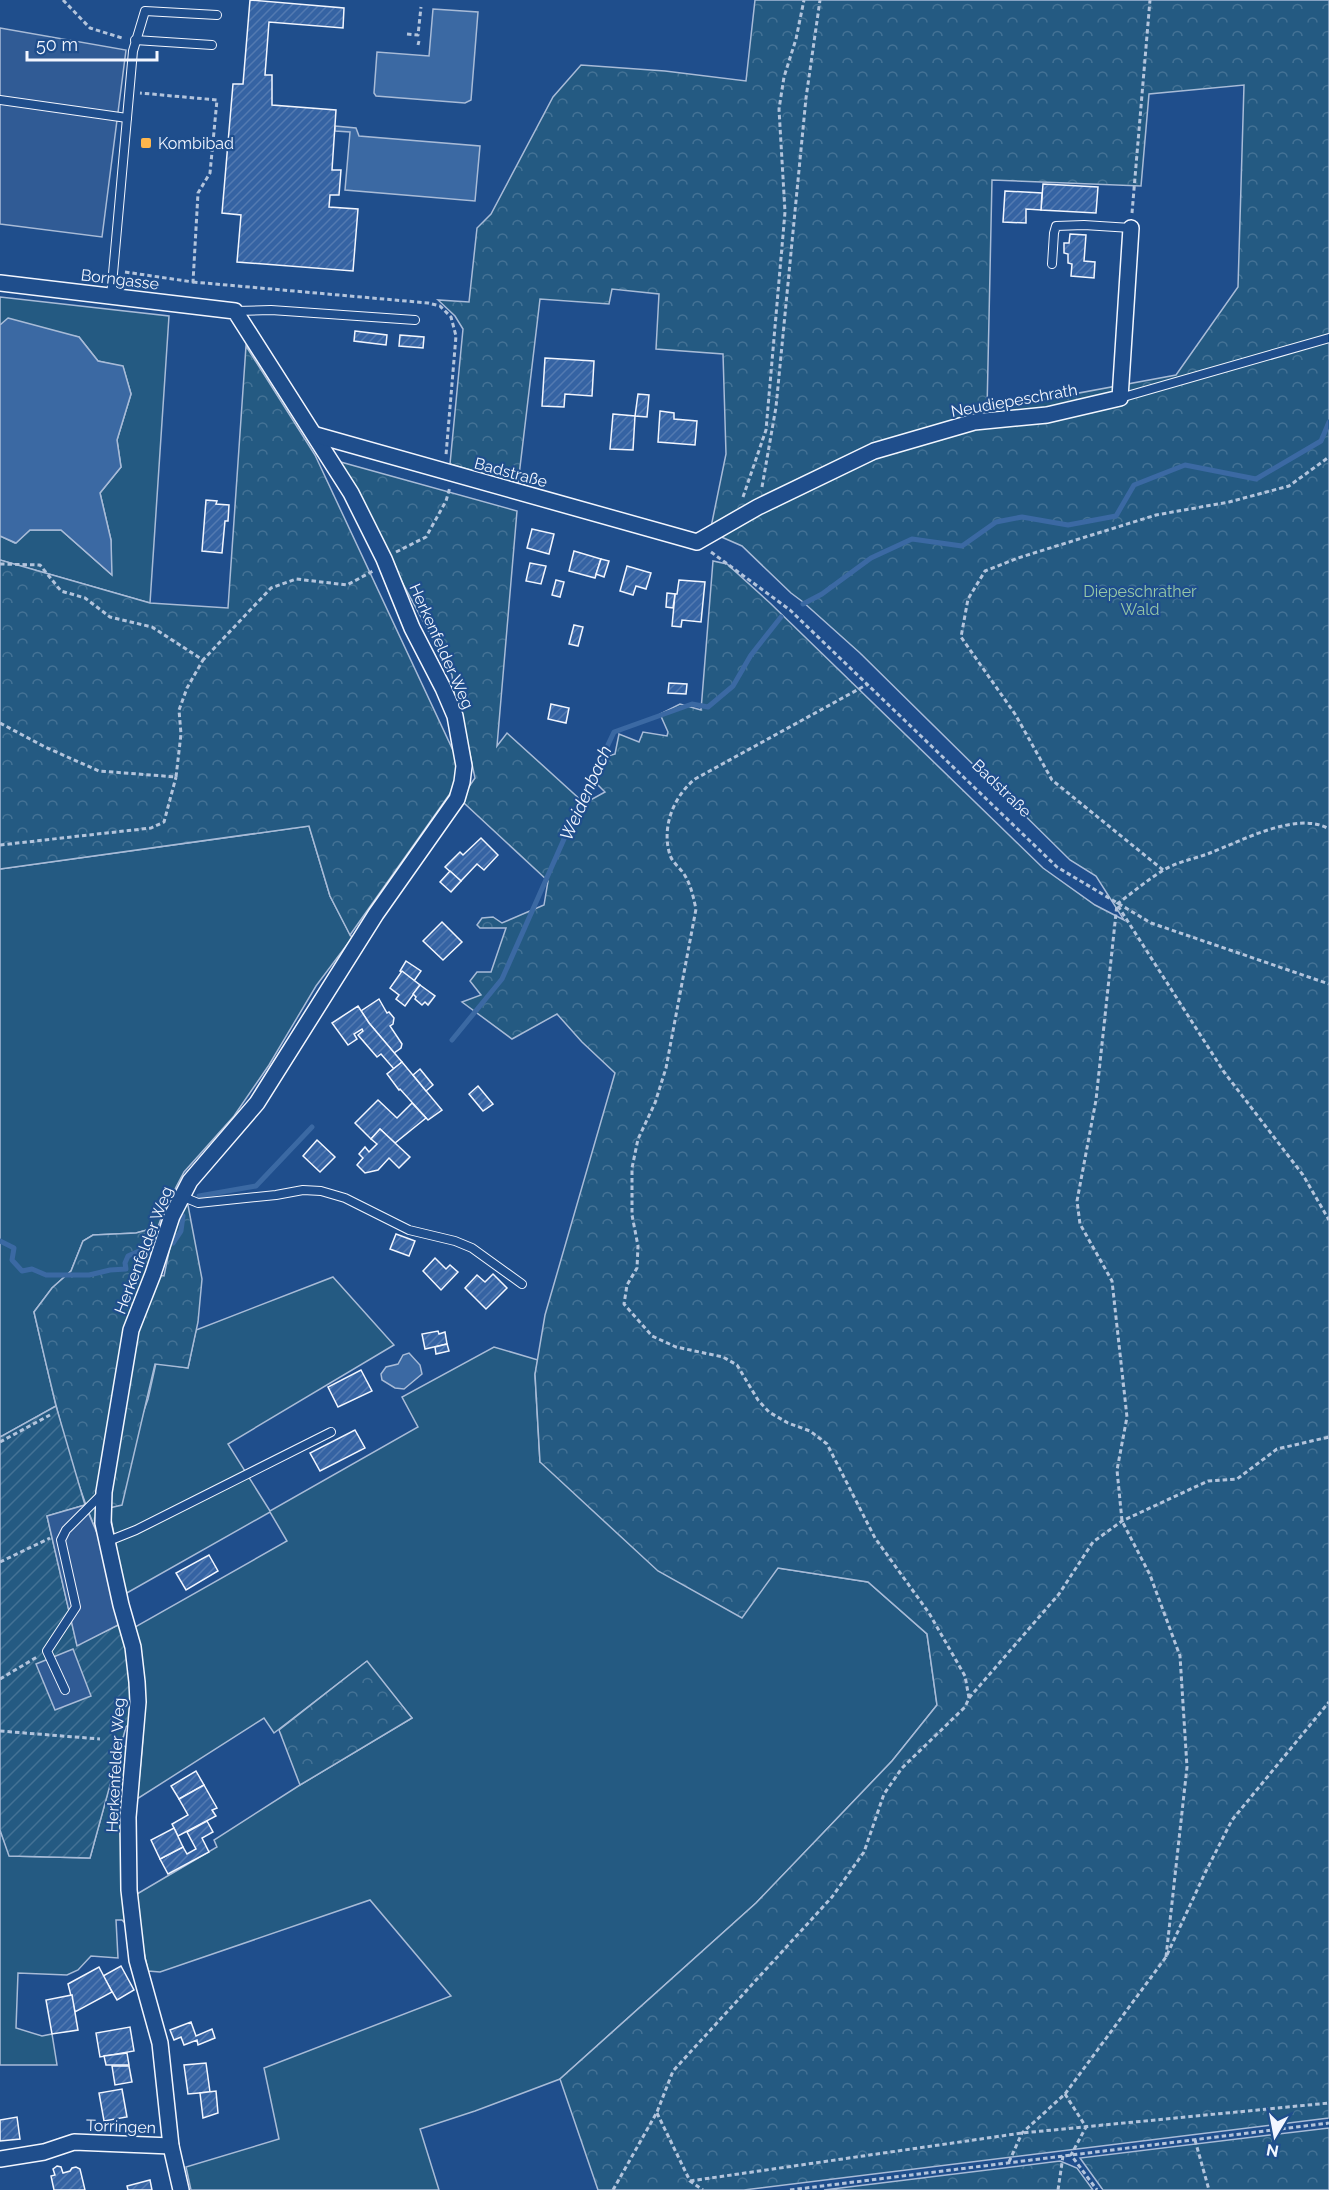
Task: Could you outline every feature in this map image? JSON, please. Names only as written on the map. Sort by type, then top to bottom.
[{"type":"street","points":[[1120,398],[1131,228]]},
{"type":"street","name":"Borngasse","points":[[0,283],[235,311]]},
{"type":"street","name":"Herkenfelder Weg","points":[[181,2190],[171,2146],[160,2043],[137,1960],[129,1890],[128,1817],[138,1702],[133,1647],[103,1523],[104,1492],[131,1330],[181,1196],[198,1170],[257,1103],[376,914],[457,799],[464,766],[455,716],[351,493],[235,311]]},
{"type":"street","name":"Neudiepeschrath","points":[[758,507],[874,451],[974,422],[1047,415],[1120,398]]},
{"type":"street","name":"Badstraße","points":[[315,435],[697,542]]},
{"type":"street","points":[[697,542],[758,507]]},
{"type":"street","name":"Torringen","points":[[0,2159],[44,2152],[74,2142],[171,2146]]},
{"type":"lane","points":[[111,296],[133,51],[145,11],[217,15]]},
{"type":"lane","points":[[135,40],[212,45]]},
{"type":"lane","points":[[0,100],[127,118]]},
{"type":"lane","points":[[1052,264],[1056,226],[1131,228]]},
{"type":"lane","points":[[235,311],[271,310],[415,320]]},
{"type":"lane","points":[[1120,398],[1329,338]]},
{"type":"lane","points":[[181,1196],[198,1203],[303,1190],[321,1191],[345,1197],[409,1230],[455,1241],[472,1248],[522,1284]]},
{"type":"lane","points":[[106,1542],[136,1530],[331,1431]]},
{"type":"lane","points":[[65,1690],[47,1651],[76,1607],[61,1540],[66,1530],[104,1492]]},
{"type":"path","points":[[63,0],[90,28],[126,40],[133,51]]},
{"type":"path","points":[[735,521],[766,430],[785,212],[779,110],[784,77],[796,39],[804,0]]},
{"type":"path","points":[[758,507],[776,407],[806,98],[819,0]]},
{"type":"path","points":[[1131,228],[1150,0]]},
{"type":"path","points":[[407,34],[418,35],[421,7]]},
{"type":"path","points":[[129,91],[217,100],[210,173],[198,193],[193,282]]},
{"type":"path","points":[[0,845],[151,828],[164,822],[176,777],[181,734],[179,710],[187,688],[203,660],[272,588],[296,579],[347,585],[426,537],[446,501],[452,480],[446,462],[456,336],[451,317],[440,306],[399,300],[193,282],[113,271]]},
{"type":"path","points":[[1163,870],[1052,780],[1015,714],[961,637],[968,599],[985,571],[1007,562],[1156,515],[1229,502],[1289,486],[1329,457]]},
{"type":"path","name":"Badstraße","points":[[697,542],[790,610],[1057,867],[1151,923],[1329,984]]},
{"type":"path","points":[[0,564],[40,565],[61,591],[85,598],[110,616],[152,627],[203,660]]},
{"type":"path","points":[[868,684],[695,779],[682,789],[673,805],[668,839],[670,857],[692,888],[696,909],[666,1068],[655,1103],[638,1139],[632,1168],[632,1215],[638,1246],[637,1268],[627,1284],[624,1304],[652,1336],[676,1347],[723,1357],[737,1365],[758,1400],[769,1413],[810,1431],[827,1444],[875,1538],[948,1644],[965,1676],[969,1698]]},
{"type":"path","points":[[0,723],[45,747],[99,771],[176,777]]},
{"type":"path","points":[[1166,1958],[1187,1767],[1179,1656],[1150,1575],[1122,1521],[1117,1470],[1127,1417],[1112,1281],[1080,1224],[1077,1201],[1096,1100],[1117,904],[1163,870],[1242,839],[1278,827],[1302,824],[1325,826],[1329,829]]},
{"type":"path","points":[[1117,904],[1224,1072],[1303,1175],[1329,1220]]},
{"type":"path","points":[[0,1442],[50,1414]]},
{"type":"path","points":[[613,2190],[657,2112],[674,2071],[832,1897],[864,1852],[884,1794],[902,1768],[965,1707],[969,1698],[1053,1602],[1093,1542],[1122,1521],[1208,1481],[1237,1479],[1277,1449],[1329,1437]]},
{"type":"path","points":[[0,1562],[66,1530]]},
{"type":"path","points":[[0,1678],[47,1651]]},
{"type":"path","points":[[1009,2162],[1022,2133],[1065,2094],[1166,1958],[1232,1820],[1329,1702]]},
{"type":"path","points":[[0,1731],[100,1739]]},
{"type":"path","points":[[1065,2094],[1086,2127]]},
{"type":"path","points":[[690,2181],[1022,2133],[1329,2103]]},
{"type":"path","points":[[657,2112],[690,2181],[703,2190]]},
{"type":"path","points":[[790,2190],[1329,2123]]},
{"type":"path","points":[[1071,2155],[1086,2127]]},
{"type":"path","points":[[1194,2140],[1209,2190]]},
{"type":"path","points":[[1058,2190],[1063,2155]]},
{"type":"path","points":[[1071,2155],[1097,2190]]},
{"type":"green space","name":"Diepeschrather Wald","points":[[755,0],[1329,0],[1329,2118],[744,2190],[598,2190],[560,2079],[756,1903],[892,1761],[937,1705],[927,1634],[868,1582],[778,1568],[742,1618],[658,1571],[540,1462],[535,1374],[545,1315],[615,1073],[582,1042],[557,1014],[512,1039],[462,1002],[481,995],[470,981],[477,972],[491,972],[506,928],[480,928],[477,925],[482,918],[493,917],[502,923],[544,905],[548,881],[464,803],[468,788],[475,778],[465,731],[455,700],[452,675],[337,461],[517,511],[497,746],[507,733],[583,802],[605,792],[594,781],[595,776],[603,760],[615,754],[619,734],[639,742],[643,732],[667,736],[668,732],[660,714],[680,704],[701,710],[713,561],[727,564],[1043,868],[1095,905],[1124,920],[1096,876],[1070,860],[860,653],[791,593],[742,546],[710,532],[726,454],[723,354],[656,349],[659,294],[612,289],[609,304],[540,299],[518,484],[450,464],[463,329],[455,316],[438,300],[469,302],[477,228],[491,214],[553,97],[581,65],[665,71],[746,81]],"holes":[[[1244,85],[1238,287],[1176,375],[987,410],[992,180],[1141,186],[1149,94]]]},
{"type":"green space","points":[[0,297],[169,316],[150,603],[0,560],[0,536],[15,543],[30,530],[61,530],[111,574],[111,540],[100,493],[121,467],[117,440],[131,394],[123,367],[98,361],[79,337],[0,325]]},
{"type":"green space","points":[[246,346],[315,455],[457,759],[454,788],[350,935],[330,896],[309,826],[0,869],[0,560],[150,603],[228,608]]},
{"type":"green space","points":[[309,826],[330,896],[352,938],[316,986],[269,1065],[234,1116],[184,1172],[164,1210],[158,1227],[136,1233],[93,1235],[83,1241],[71,1271],[52,1288],[34,1312],[56,1406],[0,1437],[0,869]]},
{"type":"green space","points":[[187,1200],[202,1279],[198,1322],[188,1368],[155,1364],[122,1505],[109,1508],[136,1335],[158,1275],[164,1276],[175,1222]]},
{"type":"green space","points":[[158,1227],[147,1271],[134,1301],[125,1333],[100,1540],[70,1456],[34,1312],[52,1288],[71,1271],[83,1241],[93,1235],[136,1233]]},
{"type":"green space","points":[[333,1277],[394,1345],[228,1444],[270,1511],[418,1427],[402,1397],[494,1347],[538,1360],[535,1375],[540,1462],[778,1568],[868,1582],[927,1634],[937,1705],[892,1761],[756,1903],[560,2079],[420,2129],[439,2190],[191,2190],[186,2167],[279,2139],[264,2068],[451,1996],[370,1900],[160,1972],[148,1971],[142,1943],[137,1894],[217,1847],[214,1840],[412,1718],[366,1662],[274,1733],[264,1718],[137,1799],[144,1692],[143,1670],[135,1627],[287,1541],[270,1512],[125,1594],[109,1508],[148,1399],[156,1363],[188,1368],[196,1330]]},
{"type":"green space","points":[[56,1406],[85,1505],[47,1516],[77,1645],[122,1623],[128,1647],[133,1720],[126,1727],[90,1858],[9,1856],[0,1830],[0,1437]]},
{"type":"green space","points":[[367,1661],[412,1718],[300,1785],[279,1730]]},
{"type":"green space","points":[[121,1744],[127,1748],[127,1925],[122,1920],[116,1920],[118,1958],[91,1956],[78,1970],[67,1975],[18,1973],[16,2028],[42,2036],[52,2034],[57,2065],[0,2065],[0,1830],[10,1856],[90,1858]]},
{"type":"green space","points":[[1329,2128],[1329,2190],[1103,2190],[1080,2158]]},
{"type":"green space","points":[[1060,2161],[1077,2168],[1093,2190],[824,2190]]},
{"type":"shaded area","points":[[433,9],[478,12],[471,100],[465,103],[376,96],[374,93],[377,52],[429,56]]},
{"type":"shaded area","points":[[0,28],[126,50],[102,237],[0,224]]},
{"type":"shaded area","points":[[335,126],[356,128],[359,136],[480,146],[475,201],[345,190],[350,132],[335,131]]},
{"type":"shaded area","points":[[8,318],[79,337],[98,361],[123,366],[131,394],[117,440],[121,467],[100,493],[111,540],[112,575],[61,530],[30,530],[16,543],[0,536],[0,325]]},
{"type":"shaded area","points":[[409,1353],[420,1365],[422,1374],[404,1389],[395,1388],[382,1380],[381,1374],[386,1367],[398,1364],[403,1355]]},
{"type":"shaded area","points":[[85,1505],[100,1540],[122,1623],[77,1646],[47,1516]]},
{"type":"shaded area","points":[[73,1649],[91,1696],[55,1710],[36,1664]]},
{"type":"building","points":[[250,0],[344,8],[343,28],[269,22],[265,75],[272,75],[272,105],[336,110],[332,170],[341,170],[339,195],[330,195],[329,207],[358,209],[353,271],[237,262],[241,215],[222,213],[233,84],[243,84]]},
{"type":"building","points":[[1043,184],[1098,187],[1096,213],[1041,210]]},
{"type":"building","points":[[1005,191],[1042,193],[1041,210],[1026,209],[1026,223],[1003,222]]},
{"type":"building","points":[[1070,234],[1086,235],[1084,261],[1095,262],[1094,278],[1071,276],[1072,264],[1068,263],[1068,254],[1064,253],[1064,243],[1069,243]]},
{"type":"building","points":[[355,331],[387,335],[386,345],[354,341]]},
{"type":"building","points":[[400,335],[424,337],[423,348],[399,346]]},
{"type":"building","points":[[545,358],[594,361],[592,396],[565,394],[564,407],[542,406]]},
{"type":"building","points":[[638,394],[649,395],[647,417],[635,416]]},
{"type":"building","points":[[660,411],[674,413],[674,419],[697,421],[695,445],[658,442]]},
{"type":"building","points":[[613,414],[635,416],[633,450],[610,449]]},
{"type":"building","points":[[206,500],[229,505],[222,553],[202,551]]},
{"type":"building","points":[[532,529],[554,534],[549,554],[527,548]]},
{"type":"building","points":[[574,551],[601,559],[595,578],[569,571]]},
{"type":"building","points":[[601,559],[609,561],[604,577],[596,574]]},
{"type":"building","points":[[530,563],[546,566],[541,584],[526,581]]},
{"type":"building","points":[[627,566],[651,573],[646,589],[636,586],[633,595],[620,591]]},
{"type":"building","points":[[556,580],[564,582],[560,597],[552,595]]},
{"type":"building","points":[[679,580],[705,582],[701,622],[682,620],[681,627],[672,626],[675,594],[677,594]]},
{"type":"building","points":[[667,593],[675,594],[673,608],[666,607]]},
{"type":"building","points":[[574,625],[583,627],[578,646],[569,644]]},
{"type":"building","points":[[669,683],[687,684],[686,694],[668,693]]},
{"type":"building","points":[[551,704],[569,708],[566,723],[548,719]]},
{"type":"building","points":[[481,838],[498,855],[484,870],[477,864],[461,881],[445,867],[460,852],[463,855]]},
{"type":"building","points":[[450,871],[461,881],[451,892],[440,882]]},
{"type":"building","points":[[442,922],[462,942],[443,960],[423,941]]},
{"type":"building","points":[[406,961],[421,971],[414,981],[400,971]]},
{"type":"building","points":[[402,971],[420,985],[405,1006],[396,999],[399,995],[390,988]]},
{"type":"building","points":[[420,985],[435,996],[428,1005],[425,1002],[422,1005],[413,994]]},
{"type":"building","points":[[379,999],[387,1013],[389,1012],[394,1018],[390,1026],[402,1044],[401,1048],[394,1053],[361,1011]]},
{"type":"building","points":[[358,1006],[369,1023],[402,1062],[394,1069],[381,1054],[377,1057],[358,1035],[363,1031],[362,1029],[354,1034],[357,1039],[348,1045],[332,1023]]},
{"type":"building","points":[[402,1062],[442,1110],[428,1120],[387,1074]]},
{"type":"building","points":[[420,1069],[433,1085],[426,1091],[413,1075]]},
{"type":"building","points":[[478,1086],[493,1104],[483,1111],[469,1094]]},
{"type":"building","points":[[378,1100],[397,1118],[412,1103],[426,1118],[395,1143],[380,1129],[371,1139],[355,1123]]},
{"type":"building","points":[[380,1129],[410,1157],[399,1168],[389,1158],[378,1170],[365,1173],[357,1165],[363,1158],[359,1154],[365,1147],[369,1152],[377,1144],[371,1139]]},
{"type":"building","points":[[317,1140],[335,1157],[320,1172],[303,1156]]},
{"type":"building","points":[[396,1234],[415,1241],[409,1256],[390,1249]]},
{"type":"building","points":[[435,1258],[446,1269],[450,1265],[458,1272],[441,1290],[423,1271]]},
{"type":"building","points":[[493,1274],[507,1288],[486,1309],[465,1288],[477,1275],[485,1282]]},
{"type":"building","points":[[438,1331],[439,1334],[445,1332],[447,1344],[425,1349],[422,1334]]},
{"type":"building","points":[[447,1344],[449,1351],[436,1354],[435,1347]]},
{"type":"building","points":[[361,1370],[372,1391],[338,1407],[328,1387]]},
{"type":"building","points":[[355,1430],[365,1448],[320,1471],[310,1453]]},
{"type":"building","points":[[209,1555],[218,1571],[186,1590],[176,1573]]},
{"type":"building","points":[[196,1771],[204,1785],[179,1799],[171,1786]]},
{"type":"building","points":[[204,1785],[217,1808],[212,1810],[216,1816],[178,1836],[172,1824],[188,1815],[179,1799]]},
{"type":"building","points":[[207,1821],[213,1832],[202,1838],[209,1852],[168,1874],[160,1859],[183,1847],[187,1854],[196,1849],[187,1832]]},
{"type":"building","points":[[174,1828],[183,1847],[160,1859],[151,1840]]},
{"type":"building","points":[[121,1966],[134,1990],[117,2000],[103,1976]]},
{"type":"building","points":[[99,1967],[112,1992],[75,2012],[68,1984]]},
{"type":"building","points":[[72,1995],[78,2030],[52,2034],[46,2000]]},
{"type":"building","points":[[191,2022],[196,2036],[212,2029],[215,2038],[198,2045],[197,2040],[184,2045],[181,2037],[174,2040],[170,2030]]},
{"type":"building","points":[[130,2027],[134,2051],[100,2057],[96,2033]]},
{"type":"building","points":[[127,2053],[129,2065],[106,2065],[104,2056]]},
{"type":"building","points":[[206,2063],[210,2092],[188,2094],[184,2065]]},
{"type":"building","points":[[112,2066],[129,2066],[132,2082],[115,2085]]},
{"type":"building","points":[[122,2089],[127,2117],[104,2121],[99,2093]]},
{"type":"building","points":[[216,2091],[218,2113],[203,2118],[200,2093]]},
{"type":"building","points":[[17,2117],[20,2139],[0,2141],[0,2120]]},
{"type":"building","points":[[57,2166],[61,2167],[63,2173],[76,2167],[80,2169],[85,2190],[54,2190],[51,2176],[55,2175],[53,2169]]},
{"type":"building","points":[[150,2180],[152,2190],[128,2190],[127,2186]]},
{"type":"waterway","name":"Weidenbach","points":[[803,604],[822,594],[871,558],[912,539],[962,546],[996,522],[1022,517],[1068,525],[1116,516],[1134,485],[1185,465],[1256,479],[1321,441],[1329,422]]},
{"type":"waterway","name":"Weidenbach","points":[[452,1040],[502,979],[614,732],[692,704],[708,707],[733,686],[751,655],[781,617]]},
{"type":"waterway","name":"Weidenbach","points":[[199,1196],[256,1186],[312,1127]]},
{"type":"waterway","name":"Weidenbach","points":[[173,1243],[181,1231],[183,1216]]},
{"type":"waterway","name":"Weidenbach","points":[[0,1241],[14,1248],[12,1260],[22,1271],[32,1269],[46,1275],[89,1275],[126,1269],[125,1263],[128,1256],[139,1251],[150,1251]]},
{"type":"place","name":"Kombibad","points":[[146,143]]}]
